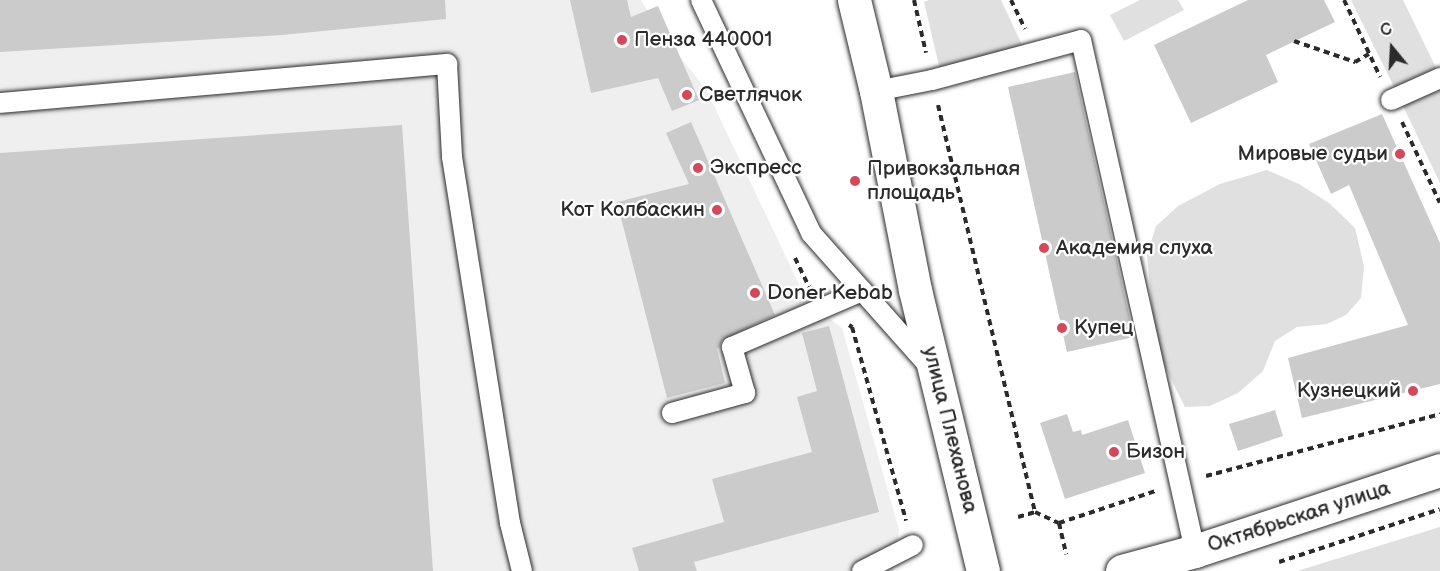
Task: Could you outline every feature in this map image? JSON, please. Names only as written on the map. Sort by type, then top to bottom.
[{"type":"street","points":[[854,0],[876,91]]},
{"type":"street","name":"улица Плеханова","points":[[876,91],[915,290],[983,571]]},
{"type":"street","name":"Октябрьская улица","points":[[1122,571],[1195,551],[1440,470]]},
{"type":"lane","points":[[701,0],[811,233],[936,374]]},
{"type":"lane","points":[[876,91],[932,80],[1081,40],[1195,551]]},
{"type":"lane","points":[[0,103],[447,64],[452,157],[510,523],[522,571]]},
{"type":"lane","points":[[1391,99],[1440,78]]},
{"type":"lane","points":[[672,413],[745,393],[732,347],[862,291]]},
{"type":"lane","points":[[862,571],[913,544]]},
{"type":"path","points":[[914,0],[1035,512]]},
{"type":"path","points":[[1294,41],[1354,62],[1369,54]]},
{"type":"path","points":[[790,248],[811,291],[852,327],[913,544]]},
{"type":"path","points":[[1018,517],[1035,512],[1059,523],[1180,483],[1440,414]]},
{"type":"path","points":[[1272,564],[1440,509]]},
{"type":"path","points":[[1059,523],[1066,554]]},
{"type":"shaded area","points":[[0,0],[641,0],[661,34],[706,89],[808,303],[842,328],[899,530],[893,571],[0,571]]},
{"type":"shaded area","points":[[929,0],[1001,0],[1023,47],[940,70],[924,2]]},
{"type":"shaded area","points":[[1140,0],[1178,0],[1184,10],[1124,41],[1110,15]]},
{"type":"shaded area","points":[[1351,0],[1403,0],[1437,70],[1394,87]]},
{"type":"shaded area","points":[[1440,90],[1440,183],[1403,106]]},
{"type":"shaded area","points":[[1267,170],[1299,184],[1329,203],[1355,228],[1364,266],[1361,298],[1346,315],[1327,324],[1297,327],[1275,341],[1263,371],[1238,393],[1210,406],[1185,407],[1156,349],[1147,255],[1156,226],[1178,206],[1220,184]]},
{"type":"shaded area","points":[[1440,527],[1440,571],[1297,571]]},
{"type":"building","points":[[0,0],[445,0],[446,19],[282,35],[0,52]]},
{"type":"building","points":[[570,0],[627,0],[631,17],[658,6],[699,100],[672,111],[658,78],[591,93]]},
{"type":"building","points":[[1248,0],[1324,0],[1335,22],[1266,55],[1278,82],[1191,123],[1154,45]]},
{"type":"building","points":[[1075,72],[1134,337],[1067,352],[1008,87]]},
{"type":"building","points":[[1382,114],[1440,243],[1440,384],[1302,418],[1288,358],[1408,325],[1349,185],[1331,194],[1309,144]]},
{"type":"building","points":[[691,122],[775,315],[722,340],[717,349],[725,383],[667,398],[617,202],[689,184],[666,133]]},
{"type":"building","points":[[402,125],[433,571],[0,571],[0,153]]},
{"type":"building","points":[[829,326],[879,512],[694,562],[697,571],[639,571],[632,548],[724,522],[712,479],[812,452],[797,397],[817,391],[802,333]]},
{"type":"building","points":[[1275,410],[1283,436],[1238,451],[1229,424]]},
{"type":"building","points":[[1067,414],[1073,432],[1081,430],[1082,435],[1128,420],[1145,473],[1065,499],[1040,423]]},
{"type":"place","name":"Пенза 440001","points":[[622,40]]},
{"type":"place","name":"Светлячок","points":[[687,95]]},
{"type":"place","name":"Мировые судьи","points":[[1400,154]]},
{"type":"place","name":"Экспресс","points":[[698,168]]},
{"type":"place","name":"Привокзальная площадь","points":[[855,181]]},
{"type":"place","name":"Кот Колбаскин","points":[[717,210]]},
{"type":"place","name":"Академия слуха","points":[[1044,248]]},
{"type":"place","name":"Doner Kebab","points":[[755,293]]},
{"type":"place","name":"Купец","points":[[1062,328]]},
{"type":"place","name":"Кузнецкий","points":[[1413,391]]},
{"type":"place","name":"Бизон","points":[[1114,452]]}]
